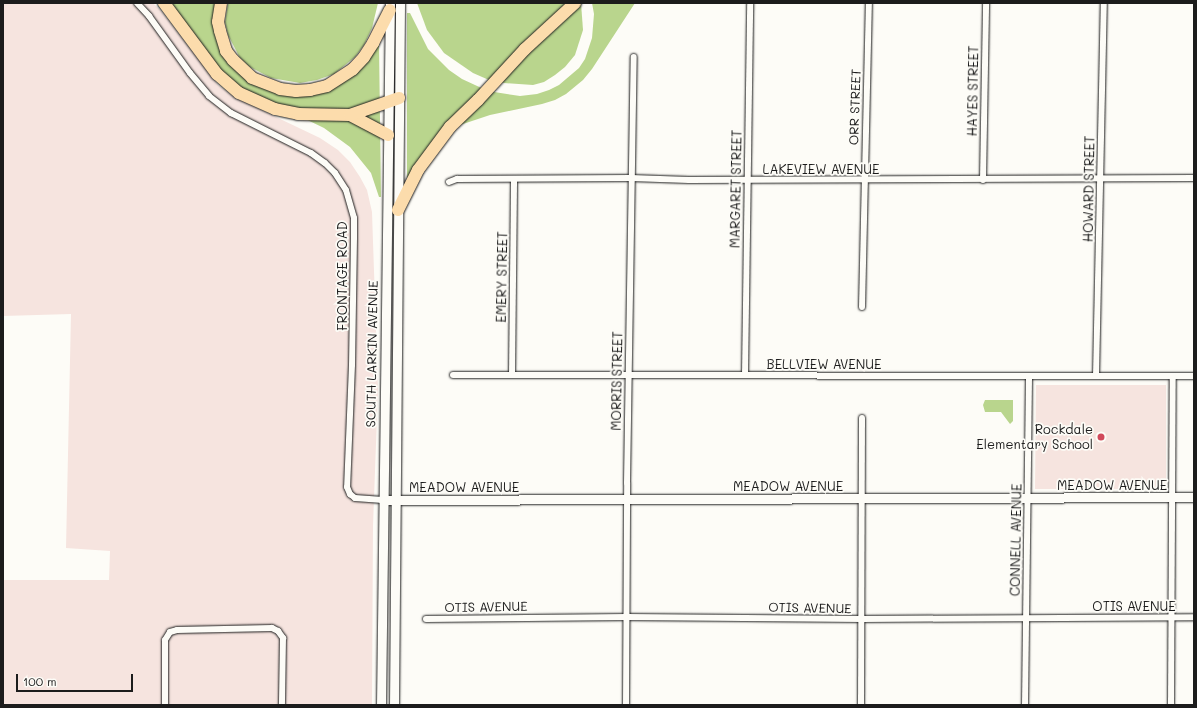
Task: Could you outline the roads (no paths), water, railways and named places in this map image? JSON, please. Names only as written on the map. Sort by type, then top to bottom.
[{"type":"highway","points":[[164,3],[217,74],[239,93],[275,109],[298,114],[350,115],[394,100]]},
{"type":"highway","points":[[221,3],[218,22],[226,51],[232,60],[252,78],[280,89],[296,91],[310,90],[327,86],[353,69],[364,57],[390,7]]},
{"type":"highway","points":[[398,210],[418,170],[450,127],[478,100],[525,49],[575,3]]},
{"type":"highway","points":[[350,115],[388,135]]},
{"type":"main road","name":"SOUTH LARKIN AVENUE","points":[[381,705],[388,135],[394,100],[400,3]]},
{"type":"main road","name":"SOUTH LARKIN AVENUE","points":[[390,7],[398,210],[397,500],[394,705]]},
{"type":"main road","name":"MEADOW AVENUE","points":[[383,500],[1194,497]]},
{"type":"street","name":"FRONTAGE ROAD","points":[[137,3],[149,16],[190,73],[209,96],[231,112],[311,153],[335,173],[346,190],[354,218],[352,365],[347,487],[350,494],[356,498],[383,500]]},
{"type":"street","name":"MARGARET STREET","points":[[745,375],[750,3]]},
{"type":"street","name":"ORR STREET","points":[[862,308],[868,3]]},
{"type":"street","name":"HAYES STREET","points":[[982,180],[986,3]]},
{"type":"street","name":"HOWARD STREET","points":[[1096,376],[1104,3]]},
{"type":"street","name":"MORRIS STREET","points":[[626,705],[628,375],[634,57]]},
{"type":"street","name":"LAKEVIEW AVENUE","points":[[449,182],[457,179],[514,180],[632,178],[747,180],[982,180],[1194,178]]},
{"type":"street","name":"EMERY STREET","points":[[512,375],[514,180]]},
{"type":"street","name":"BELLVIEW AVENUE","points":[[453,375],[1194,376]]},
{"type":"street","name":"CONNELL AVENUE","points":[[1025,705],[1029,376]]},
{"type":"street","points":[[1171,705],[1173,376]]},
{"type":"street","points":[[861,705],[863,499],[862,418]]},
{"type":"street","name":"OTIS AVENUE","points":[[426,619],[626,617],[862,619],[1194,617]]},
{"type":"street","points":[[165,705],[165,640],[170,632],[177,630],[272,628],[278,631],[283,638],[282,705]]},
{"type":"place","name":"Rockdale Elementary School","points":[[1101,437]]}]
